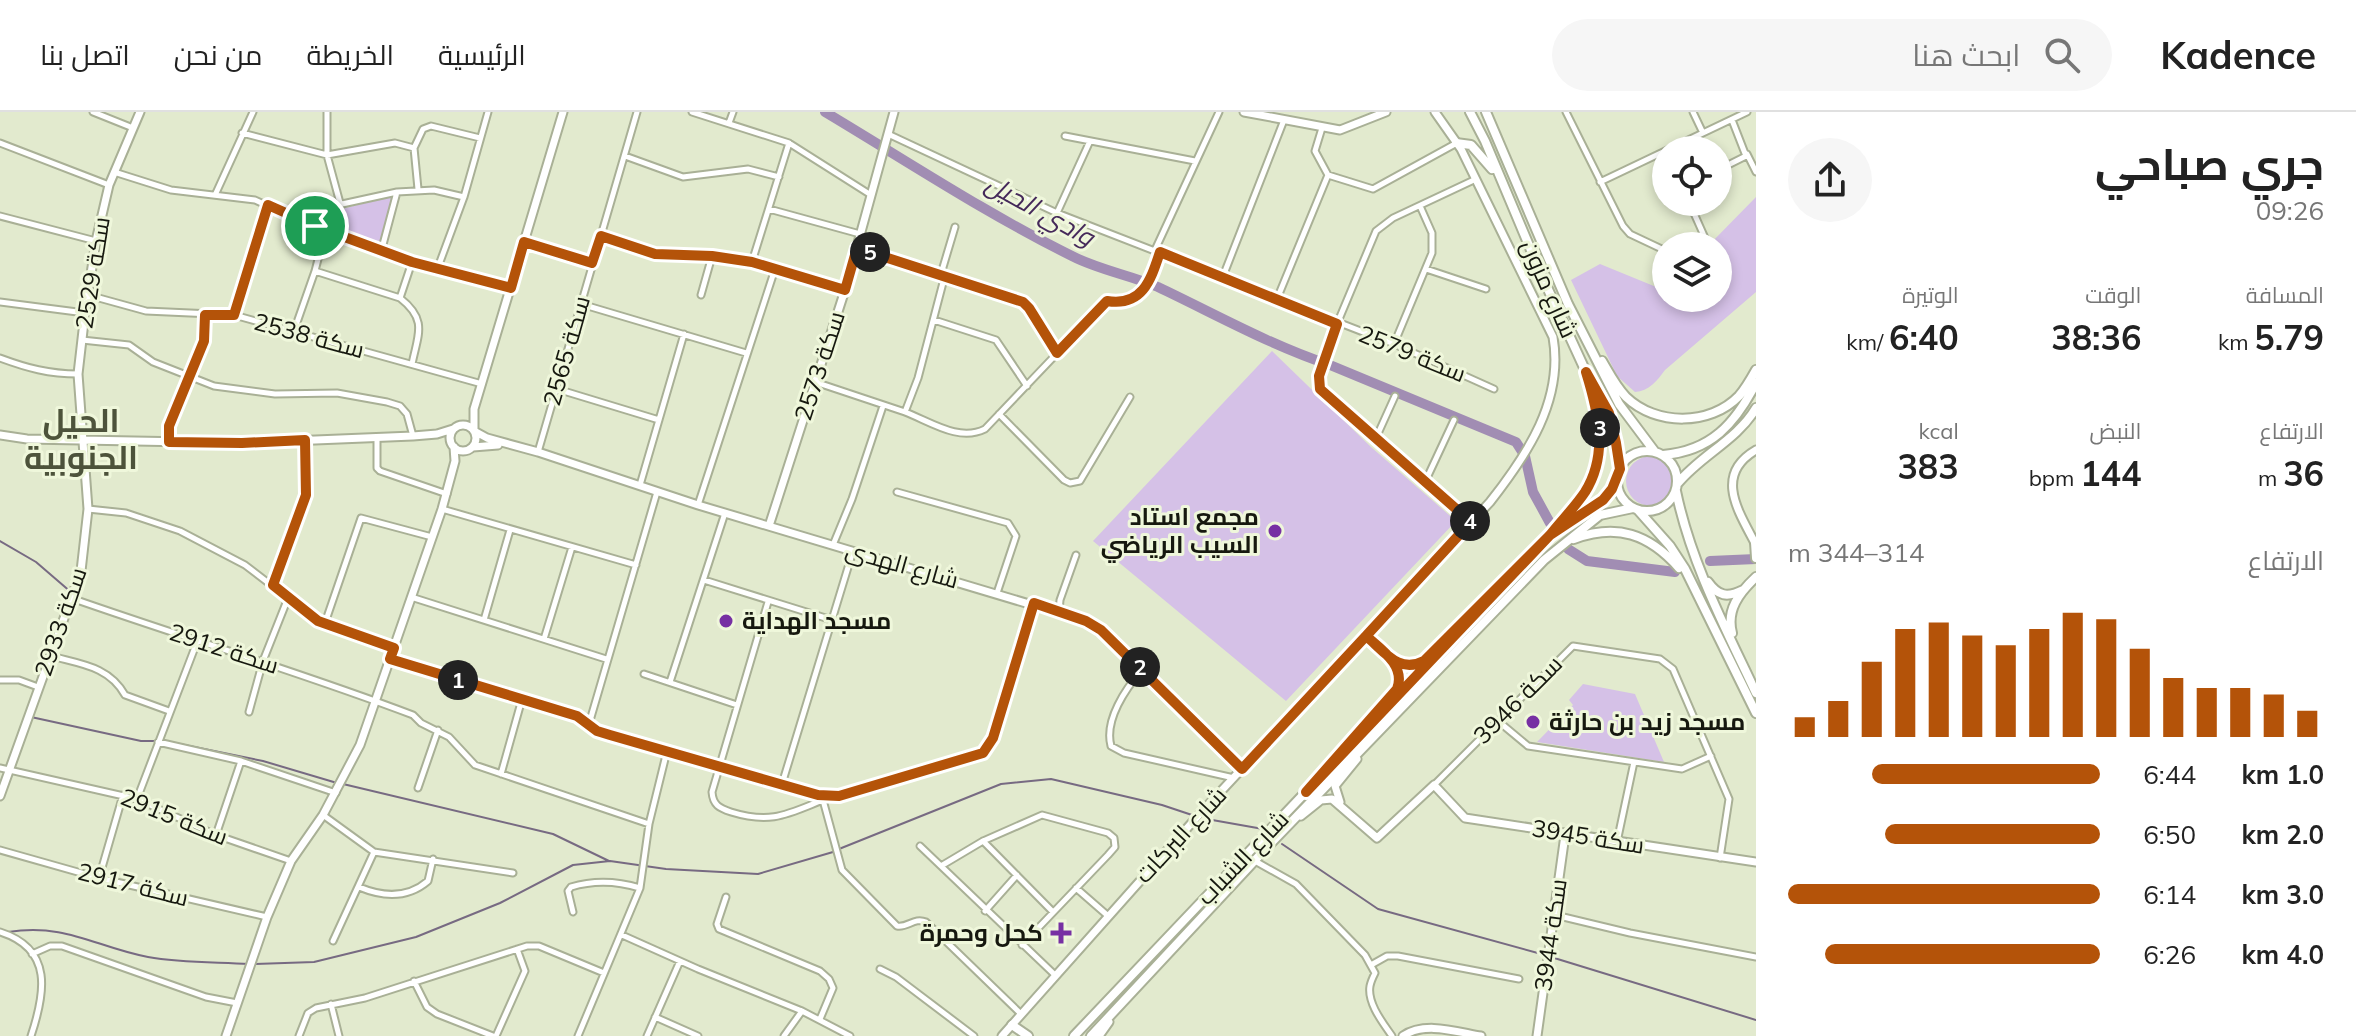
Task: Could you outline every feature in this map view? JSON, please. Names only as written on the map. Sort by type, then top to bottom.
[{"type":"main road","name":"شارع مزون","points":[[1470,112],[1586,372],[1609,413],[1620,469]]},
{"type":"main road","name":"شارع مزون","points":[[1486,112],[1535,231],[1586,340],[1619,404],[1659,453]]},
{"type":"main road","points":[[1456,143],[1473,147],[1489,164],[1510,203]]},
{"type":"main road","points":[[1465,157],[1468,148],[1473,147]]},
{"type":"main road","points":[[1586,340],[1626,398],[1648,411],[1675,418],[1696,418],[1726,405],[1740,395],[1756,370]]},
{"type":"main road","points":[[1550,535],[1585,492],[1596,466],[1600,428],[1586,372]]},
{"type":"main road","points":[[1756,383],[1726,428],[1705,445],[1685,453],[1636,452],[1628,457],[1617,480],[1619,493],[1670,546],[1701,598],[1756,713]]},
{"type":"main road","points":[[1636,509],[1647,512],[1665,506],[1702,457],[1738,429],[1756,408]]},
{"type":"main road","points":[[1738,429],[1756,423]]},
{"type":"main road","points":[[1659,453],[1674,467],[1689,544],[1756,693]]},
{"type":"main road","name":"شارع الشباب","points":[[1072,1036],[1550,535],[1603,500],[1617,480]]},
{"type":"main road","name":"شارع الشباب","points":[[1091,1036],[1527,577],[1562,544],[1600,515],[1636,509]]},
{"type":"main road","points":[[1562,544],[1590,533],[1606,531],[1642,538],[1668,555],[1701,598]]},
{"type":"main road","points":[[1755,543],[1756,558]]},
{"type":"main road","points":[[1689,544],[1713,589],[1731,596],[1744,590]]},
{"type":"main road","points":[[1740,661],[1728,620],[1744,590],[1755,579],[1756,567]]},
{"type":"main road","points":[[1392,661],[1406,666],[1415,666],[1424,661],[1501,587]]},
{"type":"main road","points":[[1306,792],[1397,689],[1400,673],[1366,636]]},
{"type":"main road","points":[[1012,1025],[1028,1036]]},
{"type":"street","points":[[93,112],[133,128]]},
{"type":"street","name":"سكة 2529","points":[[82,441],[78,374],[96,241],[109,185],[140,112]]},
{"type":"street","points":[[216,193],[253,112]]},
{"type":"street","points":[[327,112],[327,155],[340,203]]},
{"type":"street","points":[[437,270],[464,197],[488,112]]},
{"type":"street","points":[[226,1036],[267,917],[291,861],[323,815],[360,745],[451,481],[458,464],[477,440],[472,416],[563,112]]},
{"type":"street","name":"سكة 2565","points":[[538,452],[637,112]]},
{"type":"street","points":[[692,112],[789,143],[872,196]]},
{"type":"street","points":[[729,123],[733,112]]},
{"type":"street","name":"سكة 2573","points":[[769,526],[845,290],[894,112]]},
{"type":"street","points":[[815,382],[905,412],[961,435],[973,435],[985,429],[1107,301],[1124,301],[1143,291],[1154,273],[1157,251],[1219,112]]},
{"type":"street","points":[[1244,112],[1340,130],[1381,113]]},
{"type":"street","name":"شارع البركات","points":[[1002,1036],[1107,915],[1490,502],[1525,456],[1553,390],[1557,369],[1553,337],[1465,157],[1435,112]]},
{"type":"street","points":[[1566,112],[1626,231],[1652,244]]},
{"type":"street","points":[[1693,112],[1703,133]]},
{"type":"street","points":[[1697,136],[1747,112]]},
{"type":"street","points":[[1732,119],[1756,172]]},
{"type":"street","points":[[1222,279],[1284,120]]},
{"type":"street","points":[[418,189],[414,148],[423,129],[431,126],[480,138]]},
{"type":"street","points":[[1322,128],[1315,151],[1328,175],[1373,189],[1456,143]]},
{"type":"street","points":[[242,133],[327,155],[395,143],[414,148]]},
{"type":"street","name":"سكة 2579","points":[[888,134],[1057,213],[1394,344],[1494,389]]},
{"type":"street","points":[[1065,136],[1195,161]]},
{"type":"street","points":[[1057,213],[1090,141]]},
{"type":"street","points":[[0,143],[109,185]]},
{"type":"street","points":[[752,262],[789,143]]},
{"type":"street","points":[[1732,164],[1744,158],[1746,153]]},
{"type":"street","points":[[625,156],[683,177],[748,169],[779,177]]},
{"type":"street","points":[[1600,182],[1652,157]]},
{"type":"street","points":[[114,172],[171,190],[216,193],[268,205],[325,232],[381,252],[437,270],[511,288]]},
{"type":"street","points":[[1277,299],[1328,175]]},
{"type":"street","points":[[1471,522],[1325,395],[1318,384],[1337,324],[1376,231],[1393,218],[1476,179]]},
{"type":"street","points":[[315,226],[333,206],[340,203],[418,189],[464,197]]},
{"type":"street","points":[[381,252],[397,192]]},
{"type":"street","points":[[234,315],[268,205]]},
{"type":"street","points":[[1394,344],[1426,269],[1433,243],[1420,206]]},
{"type":"street","points":[[769,209],[861,234]]},
{"type":"street","points":[[0,216],[96,241]]},
{"type":"street","points":[[905,412],[934,320],[955,227]]},
{"type":"street","points":[[294,331],[325,232]]},
{"type":"street","points":[[601,236],[655,254],[712,256],[752,262],[845,290]]},
{"type":"street","points":[[524,242],[592,263]]},
{"type":"street","points":[[857,248],[1023,302],[1057,353]]},
{"type":"street","points":[[701,295],[712,256]]},
{"type":"street","points":[[400,298],[412,262]]},
{"type":"street","points":[[698,505],[775,269]]},
{"type":"street","points":[[1426,269],[1486,289]]},
{"type":"street","points":[[315,271],[400,298],[412,307],[420,326],[412,364]]},
{"type":"street","name":"سكة 2538","points":[[88,295],[146,311],[234,315],[482,384]]},
{"type":"street","points":[[0,302],[85,313]]},
{"type":"street","points":[[581,304],[746,353]]},
{"type":"street","points":[[169,442],[169,426],[204,341],[205,315]]},
{"type":"street","points":[[934,320],[996,340],[1027,386]]},
{"type":"street","points":[[640,485],[684,334]]},
{"type":"street","points":[[82,340],[129,345],[153,362],[214,386],[275,394],[337,393],[387,402],[400,406],[407,414],[413,436]]},
{"type":"street","points":[[0,358],[53,374],[78,374]]},
{"type":"street","points":[[451,481],[453,446],[450,437],[469,414],[482,384]]},
{"type":"street","points":[[557,389],[660,420]]},
{"type":"street","points":[[1376,438],[1395,396]]},
{"type":"street","points":[[999,414],[1070,483],[1080,481],[1130,397]]},
{"type":"street","points":[[833,545],[883,406]]},
{"type":"street","points":[[1426,480],[1454,420]]},
{"type":"street","points":[[413,436],[467,425],[475,431]]},
{"type":"street","name":"شارع الهدى","points":[[475,431],[512,446],[698,505],[1086,621],[1101,630],[1242,769]]},
{"type":"street","points":[[0,435],[82,441],[242,443],[413,436],[437,438],[461,451],[471,449]]},
{"type":"street","points":[[377,437],[377,468],[380,471],[447,494]]},
{"type":"street","points":[[273,585],[306,495],[305,440]]},
{"type":"street","name":"سكة 2933","points":[[0,796],[71,598],[85,547],[88,509],[82,441]]},
{"type":"street","name":"شارع الهدى","points":[[471,449],[488,445],[512,446]]},
{"type":"street","points":[[1755,543],[1732,489],[1733,476],[1739,464],[1756,450]]},
{"type":"street","points":[[589,724],[657,492]]},
{"type":"street","points":[[897,492],[1008,523],[1016,536],[997,593]]},
{"type":"street","points":[[88,509],[126,513],[180,531],[221,550],[325,623],[394,648]]},
{"type":"street","points":[[442,509],[636,565]]},
{"type":"street","points":[[670,682],[725,513]]},
{"type":"street","points":[[325,623],[361,518],[432,537]]},
{"type":"street","points":[[484,620],[510,530]]},
{"type":"street","points":[[544,639],[572,547]]},
{"type":"street","points":[[782,784],[853,551]]},
{"type":"street","points":[[1059,612],[1060,600],[1076,555]]},
{"type":"street","points":[[704,580],[832,620]]},
{"type":"street","points":[[411,597],[606,659]]},
{"type":"street","name":"سكة 2912","points":[[71,598],[197,642],[263,661],[413,715],[421,723],[449,737],[475,765],[649,824]]},
{"type":"street","points":[[249,712],[263,661],[288,598]]},
{"type":"street","points":[[768,602],[712,792],[719,808],[763,819],[983,753],[993,738],[1034,603]]},
{"type":"street","points":[[137,799],[197,642]]},
{"type":"street","name":"سكة 3946","points":[[1346,810],[1377,838],[1573,646],[1660,659],[1673,669],[1729,799],[1720,858]]},
{"type":"street","points":[[49,656],[104,671],[118,682],[125,695],[169,711]]},
{"type":"street","points":[[390,659],[577,716],[597,731],[830,797]]},
{"type":"street","points":[[1142,670],[1121,695],[1110,736],[1111,746],[1124,753],[1234,778]]},
{"type":"street","points":[[644,674],[737,705]]},
{"type":"street","points":[[0,680],[19,680],[38,687]]},
{"type":"street","points":[[501,774],[522,699]]},
{"type":"street","points":[[1498,721],[1528,746],[1682,769],[1711,756]]},
{"type":"street","points":[[418,788],[438,730]]},
{"type":"street","points":[[1346,810],[1335,786],[1376,734]]},
{"type":"street","points":[[158,742],[241,761],[336,793]]},
{"type":"street","points":[[578,1036],[640,888],[649,824],[667,751]]},
{"type":"street","points":[[216,835],[241,761]]},
{"type":"street","points":[[1617,842],[1634,762]]},
{"type":"street","name":"سكة 2915","points":[[0,768],[137,799],[216,835],[291,861]]},
{"type":"street","name":"سكة 3945","points":[[1434,785],[1465,818],[1756,862]]},
{"type":"street","points":[[99,878],[123,795]]},
{"type":"street","points":[[1272,842],[1321,800],[1332,799],[1346,810]]},
{"type":"street","points":[[823,800],[839,864],[846,877],[897,926],[903,927],[915,920],[926,922],[1021,1014]]},
{"type":"street","points":[[323,815],[374,852],[513,873]]},
{"type":"street","points":[[941,866],[983,841],[1042,815],[1108,833],[1114,838],[1115,847],[1022,945]]},
{"type":"street","name":"سكة 3944","points":[[1537,1036],[1565,835]]},
{"type":"street","points":[[983,841],[1053,912]]},
{"type":"street","points":[[920,846],[1055,975]]},
{"type":"street","name":"سكة 2917","points":[[0,850],[99,878],[267,917]]},
{"type":"street","points":[[333,941],[374,852]]},
{"type":"street","points":[[359,887],[383,895],[411,892],[428,881],[433,859]]},
{"type":"street","points":[[1255,861],[1296,884],[1365,955],[1375,973],[1370,985],[1372,1000],[1392,1036]]},
{"type":"street","points":[[985,911],[1017,875]]},
{"type":"street","points":[[573,912],[568,891],[571,887],[600,881],[640,888]]},
{"type":"street","points":[[1076,888],[1107,915]]},
{"type":"street","points":[[726,897],[717,924],[719,929],[820,971],[829,979],[833,988],[820,1019]]},
{"type":"street","points":[[1555,915],[1756,957]]},
{"type":"street","points":[[0,932],[18,940],[32,954],[39,969],[43,990],[31,1036]]},
{"type":"street","points":[[622,935],[802,1011],[850,1036]]},
{"type":"street","points":[[32,954],[50,946],[62,946],[206,997],[237,1003]]},
{"type":"street","points":[[299,1036],[308,1013],[316,1008],[365,998],[517,949],[539,946],[604,973]]},
{"type":"street","points":[[414,981],[427,1007],[437,1014],[494,1036],[525,971],[517,949]]},
{"type":"street","points":[[1371,965],[1387,956],[1398,956],[1519,979]]},
{"type":"street","points":[[647,1036],[680,961]]},
{"type":"street","points":[[880,969],[896,977],[974,1036]]},
{"type":"street","points":[[1099,1036],[1138,986]]},
{"type":"street","points":[[331,1004],[339,1036]]},
{"type":"street","points":[[784,1036],[802,1011]]},
{"type":"street","points":[[655,1017],[698,1036]]},
{"type":"street","points":[[1403,1036],[1410,1031],[1431,1028],[1481,1036]]},
{"type":"shaded area","points":[[391,196],[394,200],[381,246],[322,227],[331,212]]},
{"type":"shaded area","points":[[1756,197],[1756,292],[1665,370],[1652,385],[1635,392],[1617,376],[1571,280],[1600,264],[1652,285],[1652,312],[1732,312],[1732,232],[1722,232]]},
{"type":"shaded area","name":"مجمع استاد السيب الرياضي","points":[[1272,351],[1371,447],[1456,521],[1286,701],[1093,541]]},
{"type":"shaded area","points":[[1651,456],[1669,463],[1676,481],[1669,499],[1651,506],[1633,499],[1626,481],[1633,463]]},
{"type":"shaded area","points":[[1583,684],[1635,694],[1664,762],[1537,742],[1573,705],[1569,700]]},
{"type":"waterway","name":"وادي الحيل","points":[[825,112],[978,205],[1072,256],[1158,287],[1286,348],[1516,442],[1525,456],[1533,492],[1550,523]]},
{"type":"waterway","points":[[0,541],[36,562],[72,593]]},
{"type":"waterway","name":"وادي الحيل","points":[[1568,549],[1587,561],[1675,572]]},
{"type":"waterway","name":"وادي الحيل","points":[[1710,561],[1756,559]]},
{"type":"waterway","points":[[31,717],[141,741],[154,741]]},
{"type":"waterway","points":[[165,741],[263,761],[337,783]]},
{"type":"waterway","points":[[839,849],[1001,784],[1051,779],[1162,805],[1195,816]]},
{"type":"waterway","points":[[343,784],[553,834],[609,861]]},
{"type":"waterway","points":[[1201,818],[1263,829]]},
{"type":"waterway","points":[[1282,844],[1378,909],[1545,955]]},
{"type":"waterway","points":[[255,964],[314,962],[416,937],[500,903],[573,865],[610,861],[666,869],[758,874],[833,852]]},
{"type":"waterway","points":[[8,932],[64,933],[160,959],[249,964]]},
{"type":"waterway","points":[[1551,957],[1756,1020]]},
{"type":"place","name":"مجمع استاد السيب الرياضي","points":[[1275,531]]},
{"type":"place","name":"مسجد الهداية","points":[[726,621]]},
{"type":"place","name":"مسجد زيد بن حارثة","points":[[1533,722]]},
{"type":"place","name":"كحل وحمرة","points":[[1061,933]]},
{"type":"district","name":"الحيل الجنوبية","points":[[81,440]]},
{"type":"route","points":[[315,226],[268,205],[234,315],[205,315],[204,341],[169,426],[169,442],[305,440],[306,495],[273,585],[318,621],[394,648],[390,659],[577,716],[597,731],[818,795],[839,796],[983,753],[993,738],[1034,603],[1086,621],[1101,630],[1242,769],[1366,636],[1392,661],[1406,666],[1415,666],[1424,661],[1550,535],[1603,500],[1617,480],[1620,469],[1609,413],[1586,372],[1598,410],[1600,428],[1596,466],[1585,492],[1550,535],[1306,792],[1397,689],[1400,673],[1366,636],[1471,522],[1320,389],[1319,376],[1337,324],[1160,252],[1154,273],[1143,291],[1124,301],[1107,301],[1057,353],[1023,302],[857,248],[845,290],[752,262],[712,256],[655,254],[601,236],[592,263],[524,242],[511,288],[437,270],[315,226]]}]
